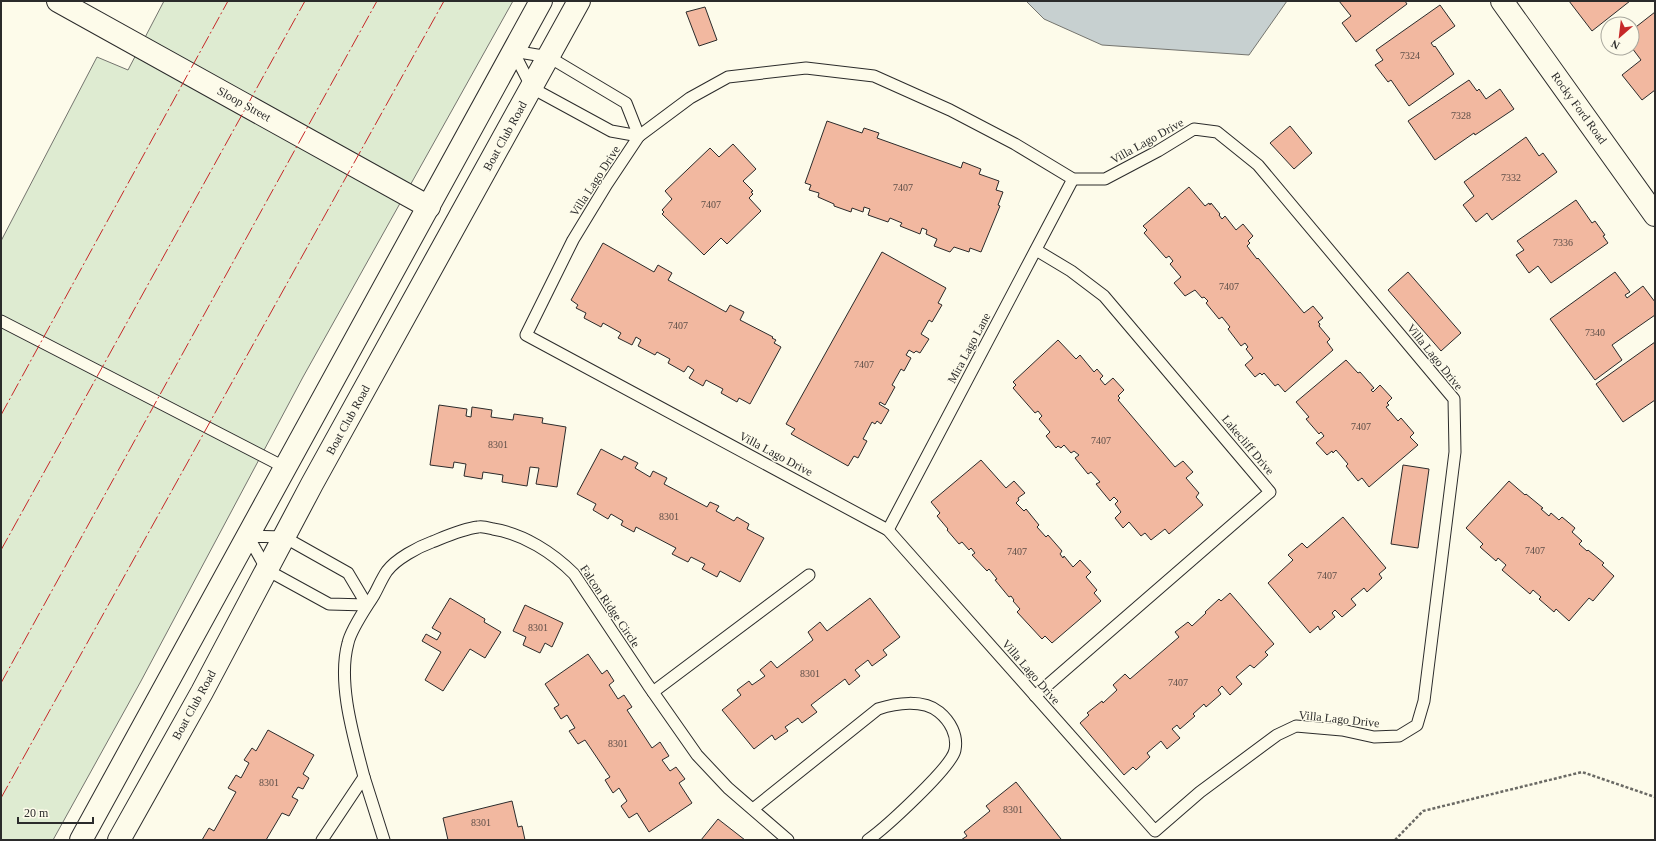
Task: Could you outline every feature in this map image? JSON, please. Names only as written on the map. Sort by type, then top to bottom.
[{"type":"main road","name":"Sloop Street","points":[[58,1],[429,207]]},
{"type":"main road","points":[[81,840],[541,1]]},
{"type":"main road","name":"Boat Club Road","points":[[119,840],[202,692],[284,537],[579,1]]},
{"type":"main road","name":"Rocky Ford Road","points":[[1502,1],[1655,215]]},
{"type":"lane","points":[[514,51],[549,57],[626,102],[639,136]]},
{"type":"lane","points":[[514,51],[532,88]]},
{"type":"lane","name":"Villa Lago Drive","points":[[806,68],[874,76],[950,110],[1009,140],[1073,179],[1105,179],[1158,151],[1194,129],[1217,132],[1258,165],[1454,399],[1455,452],[1424,700],[1417,725],[1399,736],[1374,737],[1342,730],[1296,726],[1271,739],[1200,792],[1155,831],[888,530],[526,335],[573,240],[607,184],[639,136],[690,98],[728,77],[806,68]]},
{"type":"lane","name":"Villa Lago Drive","points":[[532,88],[611,131],[639,136]]},
{"type":"lane","name":"Mira Lago Lane","points":[[888,530],[1073,179]]},
{"type":"lane","name":"Lakecliff Drive","points":[[1035,696],[1270,492],[1104,296],[1071,271],[1036,250]]},
{"type":"lane","points":[[1,321],[286,468]]},
{"type":"lane","name":"Falcon Ridge Circle","points":[[384,840],[364,777],[351,728],[346,700],[345,657],[348,641],[387,571],[407,555],[423,545],[459,531],[480,526],[502,530],[525,539],[564,564],[574,574],[697,755],[728,788],[788,840]]},
{"type":"lane","points":[[248,536],[284,537],[348,573],[367,605],[329,604],[266,570],[248,536]]},
{"type":"lane","points":[[653,692],[809,575]]},
{"type":"lane","points":[[753,809],[878,710],[892,704],[922,704],[935,709],[944,716],[951,726],[955,738],[955,751],[943,770],[884,828],[868,840]]},
{"type":"lane","points":[[322,840],[364,777]]},
{"type":"path","points":[[1394,840],[1423,810],[1582,772],[1655,797]]},
{"type":"green space","points":[[164,1],[513,1],[303,377],[141,681],[53,840],[1,840],[1,241],[97,57],[128,70]]},
{"type":"shaded area","points":[[1026,1],[1287,1],[1249,55],[1102,45],[1044,19]]},
{"type":"building","points":[[1339,1],[1405,1],[1407,4],[1356,42],[1342,23],[1351,16]]},
{"type":"building","points":[[1569,1],[1630,1],[1611,16],[1600,16],[1600,25],[1592,31]]},
{"type":"building","points":[[1440,5],[1455,26],[1431,43],[1434,47],[1435,46],[1454,74],[1409,106],[1391,80],[1388,82],[1375,65],[1383,60],[1376,50]]},
{"type":"building","points":[[705,7],[717,40],[699,46],[686,12]]},
{"type":"building","points":[[1655,12],[1655,90],[1642,100],[1622,75],[1641,60],[1638,56],[1640,56],[1640,24]]},
{"type":"building","points":[[1469,80],[1477,91],[1479,89],[1486,99],[1500,89],[1514,109],[1475,135],[1474,133],[1435,160],[1408,121]]},
{"type":"building","points":[[827,121],[862,133],[864,128],[879,133],[877,138],[961,168],[963,162],[981,169],[979,174],[999,181],[996,190],[1003,192],[998,205],[1000,206],[981,252],[970,248],[969,252],[954,247],[950,252],[934,246],[937,239],[926,234],[927,230],[922,228],[920,234],[900,226],[902,223],[890,218],[888,222],[868,215],[870,209],[864,207],[863,212],[852,208],[851,212],[834,206],[834,204],[818,197],[819,193],[809,190],[811,185],[805,183]]},
{"type":"building","points":[[1290,126],[1312,153],[1294,169],[1270,143]]},
{"type":"building","points":[[1526,137],[1539,156],[1543,153],[1557,172],[1492,220],[1487,213],[1476,222],[1463,205],[1474,196],[1464,182]]},
{"type":"building","points":[[733,144],[756,169],[743,181],[753,191],[751,192],[753,194],[749,198],[761,211],[727,244],[721,238],[704,255],[662,214],[664,212],[662,210],[672,199],[665,191],[710,148],[719,157]]},
{"type":"building","points":[[1189,187],[1205,206],[1209,203],[1210,205],[1211,203],[1222,219],[1225,216],[1236,230],[1243,224],[1253,236],[1248,241],[1250,243],[1247,246],[1257,259],[1258,258],[1304,313],[1313,306],[1323,318],[1318,322],[1320,324],[1319,326],[1330,339],[1327,342],[1333,350],[1285,392],[1278,384],[1275,386],[1264,373],[1262,375],[1260,373],[1255,377],[1245,365],[1253,358],[1246,349],[1248,347],[1245,343],[1241,346],[1228,329],[1230,327],[1222,317],[1219,319],[1206,303],[1208,301],[1204,297],[1202,298],[1195,290],[1185,296],[1174,283],[1181,277],[1170,264],[1173,261],[1169,256],[1166,258],[1144,233],[1147,230],[1143,226]]},
{"type":"building","points":[[1576,200],[1592,223],[1595,221],[1605,235],[1603,236],[1608,243],[1551,283],[1538,266],[1529,273],[1516,255],[1524,250],[1517,241]]},
{"type":"building","points":[[603,243],[654,272],[658,265],[672,273],[668,280],[726,312],[730,305],[744,312],[740,320],[776,340],[774,343],[781,347],[750,404],[739,398],[737,402],[721,393],[723,389],[706,380],[703,386],[689,378],[694,370],[688,366],[684,372],[668,363],[670,359],[657,352],[655,355],[638,346],[641,340],[636,337],[632,345],[618,338],[621,333],[603,323],[601,327],[584,318],[586,313],[576,308],[578,305],[571,300]]},
{"type":"building","points":[[882,252],[946,288],[938,303],[942,305],[932,322],[929,320],[921,334],[929,339],[920,353],[916,351],[914,353],[909,350],[906,355],[911,358],[904,371],[901,369],[892,385],[895,387],[885,405],[880,402],[879,404],[889,410],[881,424],[877,421],[875,424],[872,422],[863,439],[867,441],[858,458],[854,456],[848,466],[791,434],[795,429],[786,424]]},
{"type":"building","points":[[1408,272],[1461,333],[1441,351],[1388,290]]},
{"type":"building","points":[[1615,272],[1630,292],[1625,295],[1627,298],[1643,286],[1655,302],[1655,315],[1612,345],[1622,360],[1595,380],[1550,319]]},
{"type":"building","points":[[1058,340],[1076,359],[1080,355],[1094,372],[1097,369],[1103,376],[1100,379],[1105,385],[1113,378],[1124,390],[1118,396],[1120,398],[1118,400],[1175,467],[1183,461],[1193,472],[1186,478],[1199,493],[1196,497],[1203,505],[1169,534],[1165,529],[1151,540],[1145,533],[1141,536],[1129,522],[1123,528],[1115,518],[1121,512],[1115,504],[1118,501],[1114,497],[1110,501],[1096,484],[1100,482],[1091,472],[1088,474],[1075,458],[1079,455],[1074,451],[1071,453],[1064,445],[1061,448],[1058,446],[1056,448],[1046,436],[1050,432],[1039,419],[1042,416],[1038,411],[1035,413],[1013,388],[1016,385],[1013,382]]},
{"type":"building","points":[[1655,342],[1655,400],[1623,422],[1596,384]]},
{"type":"building","points":[[1346,360],[1358,373],[1360,372],[1374,388],[1371,390],[1373,392],[1380,385],[1392,398],[1387,403],[1389,405],[1386,407],[1398,421],[1401,418],[1414,433],[1410,437],[1418,445],[1369,487],[1362,478],[1358,481],[1346,466],[1348,464],[1336,450],[1327,455],[1316,443],[1324,436],[1321,432],[1319,434],[1306,419],[1309,417],[1296,402]]},
{"type":"building","points":[[439,405],[467,409],[466,416],[471,417],[472,407],[492,410],[491,417],[513,420],[514,414],[543,418],[542,423],[566,427],[557,487],[536,484],[539,468],[530,467],[527,486],[502,482],[503,475],[483,472],[482,479],[464,476],[466,464],[454,462],[453,468],[430,465]]},
{"type":"building","points":[[601,449],[622,460],[624,456],[638,463],[635,468],[650,477],[653,471],[667,478],[664,484],[707,507],[710,502],[719,506],[716,511],[734,521],[737,517],[749,524],[747,529],[764,538],[740,582],[720,571],[717,577],[702,569],[705,564],[691,557],[688,562],[672,554],[676,548],[636,527],[634,532],[621,525],[623,521],[611,514],[608,519],[593,510],[596,504],[577,494]]},
{"type":"building","points":[[981,460],[1006,488],[1014,481],[1025,493],[1018,498],[1019,500],[1016,503],[1024,511],[1026,509],[1039,525],[1037,527],[1046,537],[1048,535],[1062,551],[1060,554],[1063,558],[1064,556],[1073,567],[1080,560],[1091,572],[1086,577],[1097,590],[1094,593],[1101,601],[1052,643],[1045,636],[1042,639],[1017,612],[1020,609],[1013,601],[1014,600],[1011,596],[1009,597],[995,580],[997,579],[989,569],[987,571],[972,555],[975,553],[971,548],[969,550],[962,542],[959,544],[947,530],[948,529],[937,516],[940,513],[931,502]]},
{"type":"building","points":[[1403,465],[1429,469],[1418,548],[1391,544]]},
{"type":"building","points":[[1509,481],[1543,508],[1541,509],[1549,516],[1551,513],[1559,520],[1562,517],[1575,528],[1572,532],[1582,541],[1579,544],[1604,563],[1602,565],[1614,576],[1593,601],[1589,598],[1569,621],[1556,609],[1554,612],[1539,599],[1541,597],[1533,590],[1530,594],[1502,570],[1506,565],[1498,558],[1496,561],[1480,547],[1483,544],[1466,528]]},
{"type":"building","points":[[1343,517],[1386,568],[1379,574],[1382,578],[1367,592],[1364,588],[1351,599],[1356,605],[1342,617],[1335,610],[1332,613],[1335,617],[1320,630],[1318,626],[1310,633],[1268,583],[1293,560],[1288,555],[1302,543],[1307,548]]},
{"type":"building","points":[[1230,593],[1274,644],[1265,652],[1268,655],[1254,668],[1250,665],[1236,677],[1242,684],[1230,695],[1222,686],[1218,690],[1221,694],[1206,707],[1204,704],[1193,714],[1195,716],[1180,729],[1177,725],[1172,729],[1180,738],[1167,749],[1161,741],[1147,753],[1150,757],[1136,770],[1133,767],[1124,775],[1080,723],[1089,715],[1087,713],[1102,701],[1103,703],[1117,690],[1113,685],[1125,674],[1130,679],[1179,637],[1175,632],[1188,622],[1192,626],[1219,599],[1221,601]]},
{"type":"building","points":[[450,598],[485,619],[484,622],[501,632],[485,658],[470,649],[443,691],[425,680],[441,652],[422,641],[426,634],[437,640],[441,633],[432,628]]},
{"type":"building","points":[[870,598],[900,637],[883,650],[887,655],[872,666],[868,660],[855,670],[860,676],[849,685],[845,679],[811,705],[817,712],[802,723],[798,718],[785,727],[788,731],[775,740],[772,735],[754,749],[722,710],[741,695],[737,690],[749,681],[752,685],[765,676],[760,670],[771,661],[777,668],[813,640],[808,632],[820,622],[827,631]]},
{"type":"building","points":[[525,605],[563,623],[552,647],[545,643],[540,653],[523,645],[526,637],[513,631]]},
{"type":"building","points":[[588,654],[602,674],[607,670],[614,681],[609,685],[618,699],[624,695],[632,707],[627,710],[652,748],[660,742],[669,756],[662,760],[670,771],[676,767],[685,779],[679,783],[692,803],[649,832],[637,813],[629,818],[621,806],[627,801],[619,788],[613,793],[605,780],[610,777],[585,740],[578,744],[569,731],[575,728],[567,715],[561,719],[554,708],[559,705],[545,684]]},
{"type":"building","points":[[268,730],[314,755],[303,774],[309,778],[303,789],[298,787],[292,797],[298,800],[289,816],[282,813],[266,840],[202,840],[209,828],[214,831],[236,792],[228,788],[236,775],[241,778],[249,763],[244,760],[252,748],[256,751]]},
{"type":"building","points":[[1016,782],[1061,839],[961,840],[967,836],[964,832],[990,811],[986,806]]},
{"type":"building","points":[[512,801],[518,827],[522,826],[525,840],[448,840],[443,818]]},
{"type":"building","points":[[718,819],[745,840],[701,840]]},
{"type":"power","points":[[1,415],[228,1]]},
{"type":"power","points":[[1,550],[305,1]]},
{"type":"power","points":[[1,683],[377,1]]},
{"type":"power","points":[[1,798],[444,1]]}]
